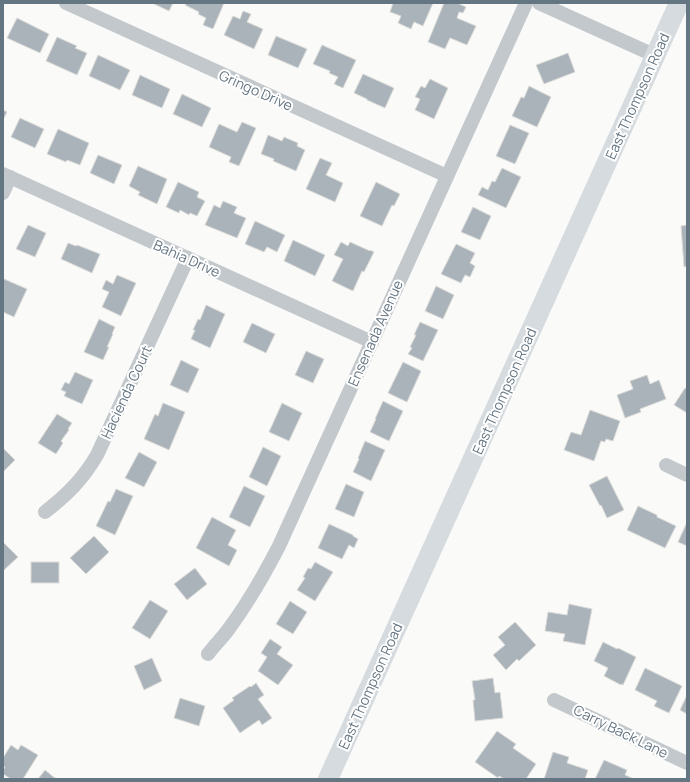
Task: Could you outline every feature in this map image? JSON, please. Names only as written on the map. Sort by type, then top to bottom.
[{"type":"main road","name":"East Thompson Road","points":[[328,779],[679,3]]},
{"type":"street","name":"Gringo Drive","points":[[66,3],[447,176]]},
{"type":"street","name":"Ensenada Avenue","points":[[208,654],[227,632],[244,608],[267,570],[279,546],[526,3]]},
{"type":"street","points":[[539,3],[656,56]]},
{"type":"street","points":[[3,193],[7,176]]},
{"type":"street","name":"Bahia Drive","points":[[7,176],[372,342]]},
{"type":"street","name":"Hacienda Court","points":[[45,512],[67,495],[96,458],[188,258]]},
{"type":"street","points":[[666,465],[687,475]]},
{"type":"street","name":"Carry Back Lane","points":[[554,700],[687,763]]},
{"type":"building","points":[[152,3],[173,3],[169,11]]},
{"type":"building","points":[[186,3],[224,3],[213,29],[203,25],[206,18],[198,14],[199,12],[185,5]]},
{"type":"building","points":[[393,3],[433,3],[423,26],[414,22],[411,29],[398,23],[401,16],[390,12]]},
{"type":"building","points":[[444,3],[457,3],[466,7],[463,13],[459,12],[457,18],[476,26],[467,45],[450,38],[445,49],[428,42]]},
{"type":"building","points":[[243,11],[251,14],[247,22],[263,29],[254,49],[224,35],[233,16],[240,19]]},
{"type":"building","points":[[17,18],[49,34],[40,53],[7,38]]},
{"type":"building","points":[[276,36],[307,49],[298,68],[268,55]]},
{"type":"building","points":[[57,37],[77,46],[75,48],[87,53],[77,75],[46,61]]},
{"type":"building","points":[[322,45],[356,60],[343,88],[334,84],[338,77],[329,73],[330,71],[313,64]]},
{"type":"building","points":[[568,53],[575,72],[544,84],[536,65]]},
{"type":"building","points":[[98,55],[130,70],[120,90],[89,76]]},
{"type":"building","points":[[363,74],[394,88],[385,108],[354,93]]},
{"type":"building","points":[[140,75],[170,89],[162,108],[132,95]]},
{"type":"building","points":[[430,79],[448,88],[434,119],[415,110],[420,99],[415,97],[421,86],[425,88]]},
{"type":"building","points":[[529,86],[551,97],[537,127],[512,116],[521,97],[524,98]]},
{"type":"building","points":[[182,94],[211,108],[202,127],[173,114]]},
{"type":"building","points":[[3,110],[7,112],[3,120]]},
{"type":"building","points":[[20,118],[44,129],[35,148],[11,137]]},
{"type":"building","points":[[242,122],[256,128],[239,166],[229,162],[231,157],[209,147],[219,124],[237,132]]},
{"type":"building","points":[[510,125],[529,133],[515,164],[496,156]]},
{"type":"building","points":[[58,129],[89,143],[80,165],[67,160],[66,162],[47,154]]},
{"type":"building","points":[[268,135],[282,141],[284,137],[298,143],[297,146],[305,150],[296,171],[261,154]]},
{"type":"building","points":[[98,155],[122,165],[114,184],[90,173]]},
{"type":"building","points":[[320,158],[332,163],[326,175],[343,183],[335,202],[306,189]]},
{"type":"building","points":[[138,166],[167,179],[157,204],[138,195],[140,192],[129,186]]},
{"type":"building","points":[[502,168],[521,177],[506,208],[478,195],[482,187],[488,190],[492,181],[495,182]]},
{"type":"building","points":[[178,182],[199,192],[197,197],[205,201],[197,216],[190,213],[189,215],[180,210],[179,213],[166,207]]},
{"type":"building","points":[[376,182],[400,194],[394,206],[392,205],[382,226],[360,216]]},
{"type":"building","points":[[223,201],[237,207],[234,213],[246,218],[237,238],[205,225],[214,205],[220,208]]},
{"type":"building","points":[[473,207],[491,216],[480,240],[461,232]]},
{"type":"building","points":[[255,221],[285,235],[277,252],[267,247],[264,252],[245,244]]},
{"type":"building","points":[[28,225],[46,233],[35,257],[16,249]]},
{"type":"building","points":[[687,225],[687,266],[684,267],[681,226]]},
{"type":"building","points":[[293,240],[325,255],[315,276],[284,261]]},
{"type":"building","points":[[341,242],[348,246],[350,242],[374,252],[364,272],[362,271],[353,291],[332,281],[343,259],[334,255]]},
{"type":"building","points":[[68,243],[100,254],[92,273],[61,259]]},
{"type":"building","points":[[456,244],[475,253],[470,263],[475,266],[470,277],[465,275],[461,283],[441,274]]},
{"type":"building","points":[[117,275],[136,283],[121,316],[102,307],[109,292],[102,289],[106,280],[113,284]]},
{"type":"building","points":[[4,279],[27,289],[14,317],[3,312]]},
{"type":"building","points":[[436,286],[454,295],[443,319],[425,311]]},
{"type":"building","points":[[206,305],[225,314],[210,348],[191,339],[195,330],[193,330],[198,319],[200,320]]},
{"type":"building","points":[[99,319],[115,327],[103,360],[84,352]]},
{"type":"building","points":[[420,322],[438,330],[423,361],[408,354],[412,348],[410,347]]},
{"type":"building","points":[[252,323],[275,334],[266,353],[243,342]]},
{"type":"building","points":[[306,351],[324,359],[313,383],[295,375]]},
{"type":"building","points":[[181,360],[199,369],[188,393],[170,385]]},
{"type":"building","points":[[403,362],[421,371],[407,402],[388,393]]},
{"type":"building","points":[[75,372],[93,380],[82,404],[64,396],[66,392],[61,390],[65,382],[69,384]]},
{"type":"building","points":[[647,375],[650,384],[659,380],[666,399],[640,409],[641,412],[625,418],[617,395],[633,389],[630,381]]},
{"type":"building","points":[[685,388],[687,389],[687,413],[674,405]]},
{"type":"building","points":[[383,401],[403,411],[389,441],[370,432]]},
{"type":"building","points":[[163,403],[185,412],[169,450],[144,439],[155,414],[158,416]]},
{"type":"building","points":[[282,403],[302,413],[289,441],[269,432]]},
{"type":"building","points":[[590,410],[620,421],[613,441],[606,439],[605,442],[601,441],[594,461],[564,450],[571,432],[581,435]]},
{"type":"building","points":[[57,414],[72,423],[61,441],[63,443],[56,454],[38,443]]},
{"type":"building","points":[[365,441],[385,450],[371,481],[353,472]]},
{"type":"building","points":[[263,447],[281,456],[267,486],[249,477]]},
{"type":"building","points":[[3,448],[15,460],[3,472]]},
{"type":"building","points":[[139,452],[157,462],[144,487],[125,478]]},
{"type":"building","points":[[607,476],[624,510],[607,518],[589,485]]},
{"type":"building","points":[[346,484],[364,492],[354,517],[335,509]]},
{"type":"building","points":[[244,486],[265,496],[250,527],[229,517]]},
{"type":"building","points":[[116,489],[133,496],[115,535],[96,526],[108,501],[110,502]]},
{"type":"building","points":[[638,506],[676,526],[665,548],[627,530]]},
{"type":"building","points":[[212,517],[236,530],[228,545],[237,550],[229,566],[196,548]]},
{"type":"building","points":[[687,522],[687,546],[678,542]]},
{"type":"building","points":[[329,524],[353,535],[358,539],[354,548],[349,545],[342,559],[318,548]]},
{"type":"building","points":[[94,536],[109,552],[86,574],[70,558]]},
{"type":"building","points":[[3,542],[18,557],[3,571]]},
{"type":"building","points":[[31,562],[59,562],[59,583],[31,583]]},
{"type":"building","points":[[315,562],[333,572],[315,601],[297,590],[305,578],[303,577],[308,568],[311,569]]},
{"type":"building","points":[[195,568],[207,584],[187,600],[174,584]]},
{"type":"building","points":[[150,600],[168,611],[150,639],[132,628]]},
{"type":"building","points":[[290,601],[307,612],[293,634],[276,624]]},
{"type":"building","points":[[569,604],[592,609],[585,645],[563,641],[565,634],[545,631],[548,612],[567,615]]},
{"type":"building","points":[[515,622],[536,645],[519,661],[517,659],[506,670],[493,655],[505,645],[498,637]]},
{"type":"building","points":[[270,639],[282,647],[277,654],[293,665],[278,685],[258,671],[267,657],[261,653]]},
{"type":"building","points":[[603,642],[636,657],[623,685],[604,676],[608,668],[594,661]]},
{"type":"building","points":[[152,658],[162,681],[144,690],[134,666]]},
{"type":"building","points":[[645,668],[682,686],[669,713],[654,706],[657,701],[635,690]]},
{"type":"building","points":[[493,678],[495,693],[500,692],[503,718],[475,721],[473,700],[475,700],[472,681]]},
{"type":"building","points":[[256,683],[264,695],[258,699],[272,718],[262,725],[259,720],[240,733],[223,708],[234,700],[232,698]]},
{"type":"building","points":[[687,695],[687,714],[680,710]]},
{"type":"building","points":[[180,698],[205,706],[199,726],[174,718]]},
{"type":"building","points":[[497,731],[516,744],[513,748],[536,764],[526,779],[504,779],[499,776],[498,778],[475,762]]},
{"type":"building","points":[[11,745],[18,750],[21,745],[38,755],[23,779],[11,779],[3,774],[5,767],[3,766],[3,758]]},
{"type":"building","points":[[553,752],[569,757],[567,763],[588,770],[585,779],[544,779]]},
{"type":"building","points":[[604,760],[627,770],[625,775],[634,779],[595,779]]},
{"type":"building","points":[[45,770],[56,779],[38,779]]}]
